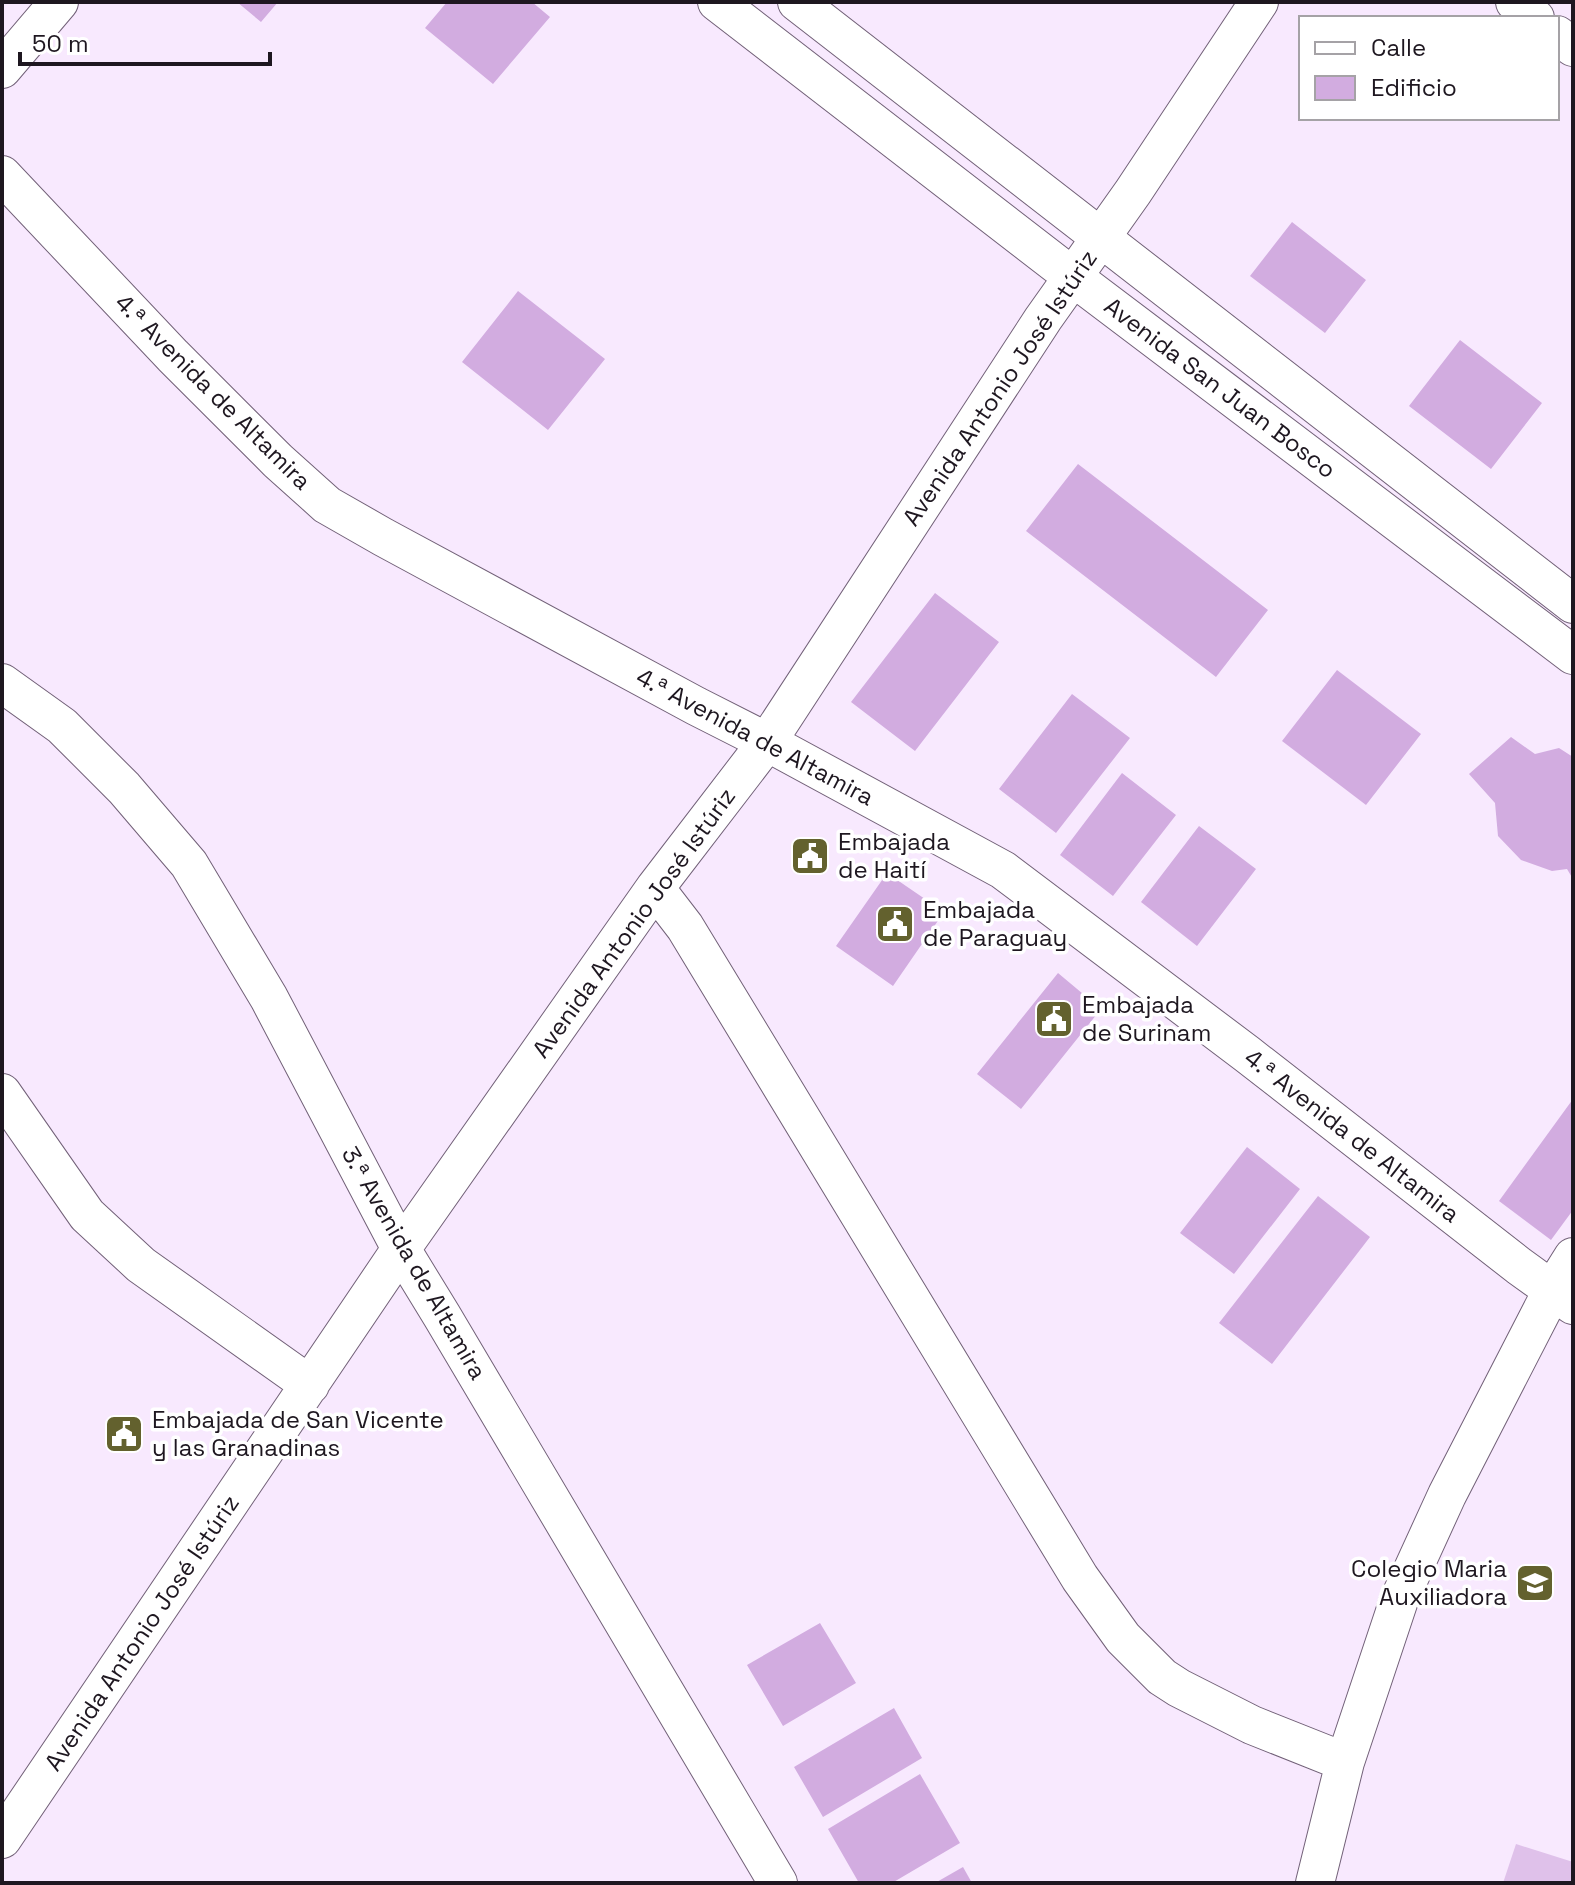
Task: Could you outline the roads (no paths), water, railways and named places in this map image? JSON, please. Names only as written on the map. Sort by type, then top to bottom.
[{"type":"street","points":[[2,69],[59,2]]},
{"type":"street","name":"Avenida San Juan Bosco","points":[[717,2],[1073,277],[1573,655]]},
{"type":"street","name":"Avenida San Juan Bosco","points":[[797,2],[1573,604]]},
{"type":"street","name":"Avenida Antonio José Istúriz","points":[[2,1839],[401,1249],[655,888],[767,742],[1043,319],[1259,2]]},
{"type":"street","points":[[1515,2],[1532,16]]},
{"type":"street","name":"4.ª Avenida de Altamira","points":[[2,175],[173,356],[278,461],[327,505],[1003,870],[1563,1297]]},
{"type":"street","name":"3.ª Avenida de Altamira","points":[[2,683],[62,726],[124,788],[189,864],[269,998],[401,1249],[778,1883]]},
{"type":"street","points":[[655,888],[685,927],[1080,1578],[1123,1638],[1162,1677],[1179,1688],[1252,1725],[1345,1762]]},
{"type":"street","points":[[2,1093],[87,1215],[141,1265],[310,1385]]},
{"type":"street","points":[[1315,1883],[1345,1762],[1399,1600],[1447,1495],[1563,1297],[1573,1257]]},
{"type":"place","name":"Embajada de Haití","points":[[810,856]]},
{"type":"place","name":"Embajada de Paraguay","points":[[895,924]]},
{"type":"place","name":"Embajada de Surinam","points":[[1054,1019]]},
{"type":"place","name":"Embajada de San Vicente y las Granadinas","points":[[124,1434]]},
{"type":"place","name":"Colegio Maria Auxiliadora","points":[[1535,1583]]}]
